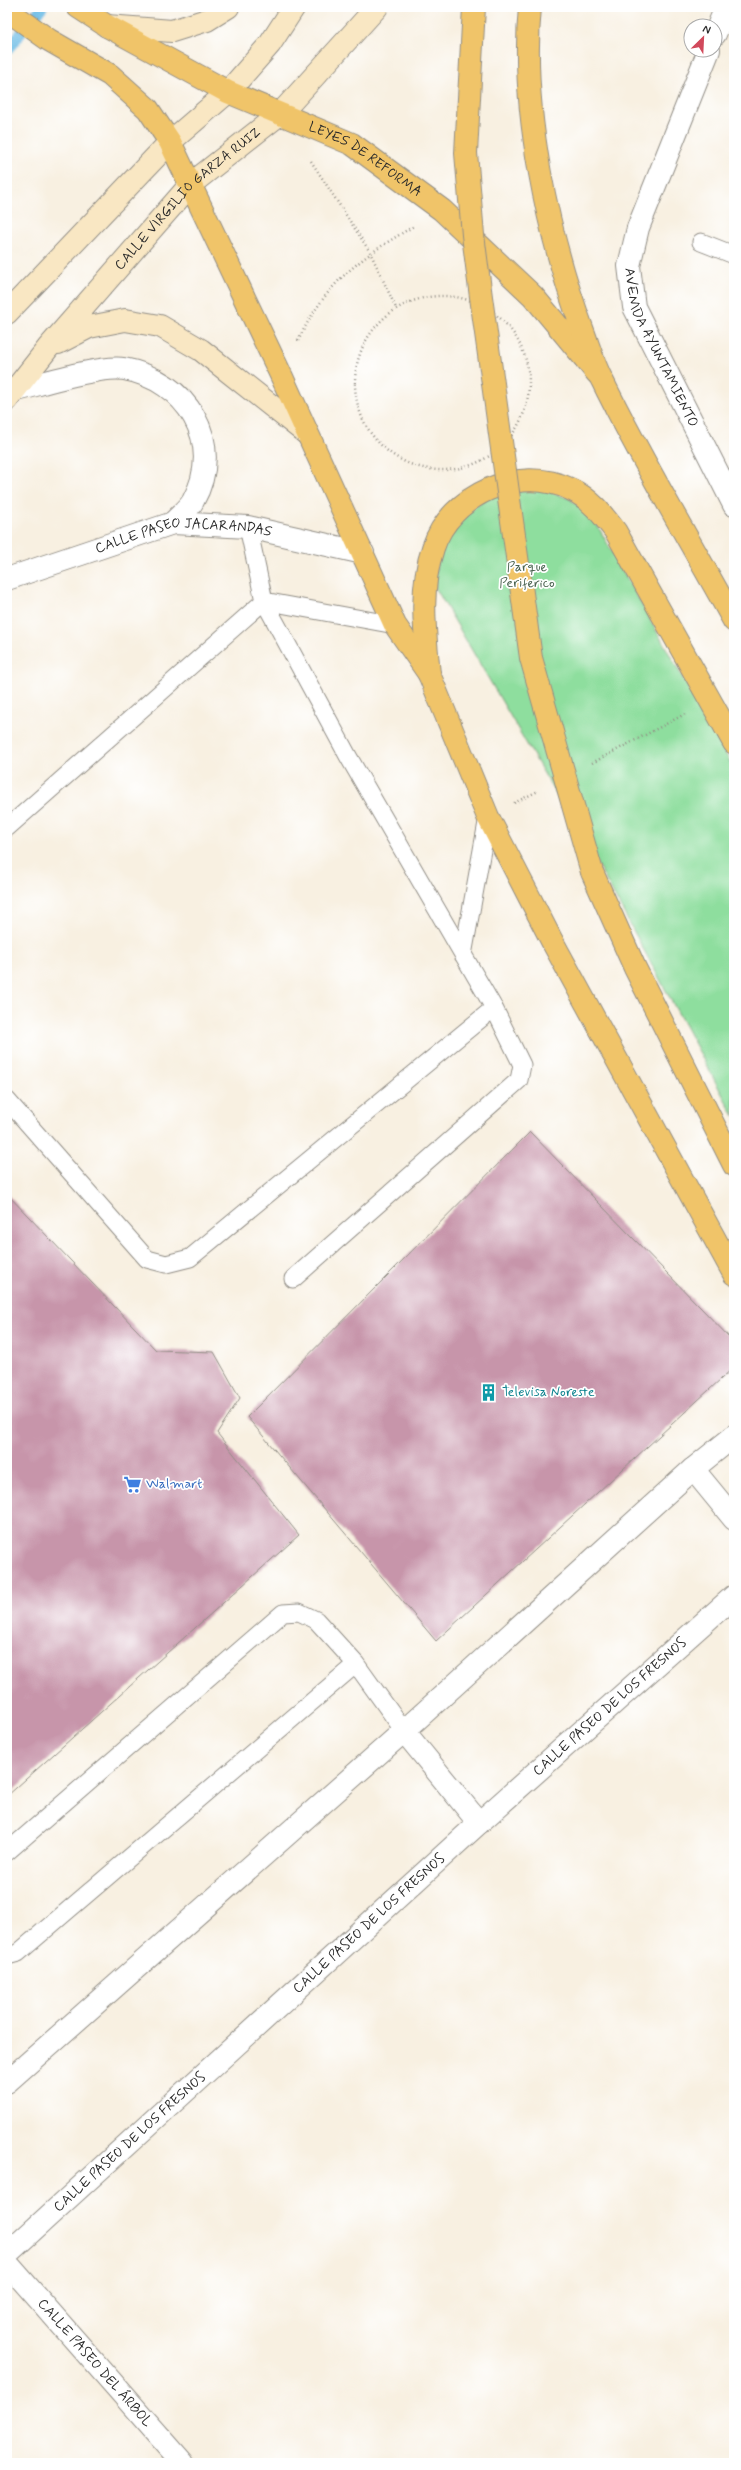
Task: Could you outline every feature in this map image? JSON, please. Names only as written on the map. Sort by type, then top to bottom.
[{"type":"main road","name":"LEYES DE REFORMA","points":[[78,7],[107,26],[228,92],[352,144],[442,210],[533,296],[601,379]]},
{"type":"main road","points":[[107,26],[172,30],[207,20],[228,7]]},
{"type":"main road","points":[[7,313],[170,142],[228,92],[270,44],[294,7]]},
{"type":"main road","name":"CALLE VIRGILIO GARZA RUIZ","points":[[12,395],[48,348],[192,184],[280,113],[377,7]]},
{"type":"main road","points":[[474,7],[466,153],[473,235],[531,658],[592,872],[635,968],[734,1165]]},
{"type":"main road","points":[[530,7],[529,31],[531,111],[550,222],[568,290],[601,379],[734,621]]},
{"type":"main road","points":[[7,10],[49,40],[110,75],[148,110],[170,142],[192,184],[281,375],[395,626],[429,674],[488,817],[556,948],[734,1274]]},
{"type":"main road","points":[[48,348],[89,327],[126,320],[160,326],[201,350],[307,434]]},
{"type":"main road","points":[[429,674],[423,613],[427,580],[433,547],[449,518],[473,496],[504,483],[537,480],[569,488],[597,507],[616,532],[734,743]]},
{"type":"street","points":[[722,18],[726,7]]},
{"type":"street","name":"AVENIDA AYUNTAMIENTO","points":[[705,58],[638,228],[629,266],[634,307],[734,505]]},
{"type":"street","points":[[12,395],[92,372],[122,369],[152,376],[178,394],[196,419],[205,448],[203,479],[193,502],[173,523]]},
{"type":"street","name":"CALLE PASEO JACARANDAS","points":[[7,579],[173,523],[248,527],[363,553]]},
{"type":"street","points":[[7,2082],[404,1731],[693,1469],[734,1436]]},
{"type":"street","points":[[693,1469],[734,1519]]},
{"type":"street","name":"CALLE PASEO DE LOS FRESNOS","points":[[7,2254],[480,1823],[734,1596]]},
{"type":"street","points":[[404,1731],[480,1823]]},
{"type":"street","name":"CALLE PASEO DEL ÁRBOL","points":[[7,2263],[180,2462]]},
{"type":"lane","points":[[701,242],[734,255]]},
{"type":"lane","points":[[248,527],[264,601],[348,756],[494,1008],[522,1065],[519,1080],[293,1279]]},
{"type":"lane","points":[[264,601],[395,626]]},
{"type":"lane","points":[[7,828],[264,601]]},
{"type":"lane","points":[[463,955],[488,817]]},
{"type":"lane","points":[[7,1100],[147,1259],[166,1264],[190,1258],[494,1008]]},
{"type":"lane","points":[[7,1852],[283,1613],[299,1612],[316,1620],[356,1664],[404,1731]]},
{"type":"lane","points":[[7,1956],[18,1953],[356,1664]]},
{"type":"path","points":[[310,159],[370,252],[396,308]]},
{"type":"path","points":[[281,375],[302,330],[323,296],[370,252],[442,210]]},
{"type":"path","points":[[429,297],[458,297],[478,304],[496,314],[511,329],[522,348],[529,368],[530,389],[526,410],[518,429],[505,445],[488,458],[469,467],[448,471],[427,470],[407,463],[388,453],[373,438],[362,420],[356,399],[354,378],[358,357],[366,338],[380,321],[396,308],[416,300],[429,297]]},
{"type":"path","points":[[585,766],[710,700]]},
{"type":"path","points":[[488,817],[544,788]]},
{"type":"green space","name":"Parque Periferico","points":[[543,489],[570,499],[592,516],[734,769],[734,1116],[601,871],[435,587],[437,559],[447,532],[488,495]]},
{"type":"building","name":"Televisa Noreste","points":[[530,1132],[734,1342],[734,1367],[436,1641],[247,1417]]},
{"type":"building","name":"Walmart","points":[[7,1194],[156,1350],[214,1352],[240,1398],[217,1433],[299,1535],[7,1796]]},
{"type":"waterway","points":[[7,50],[42,7]]},
{"type":"place","name":"Televisa Noreste","points":[[489,1392]]},
{"type":"place","name":"Walmart","points":[[133,1484]]}]
